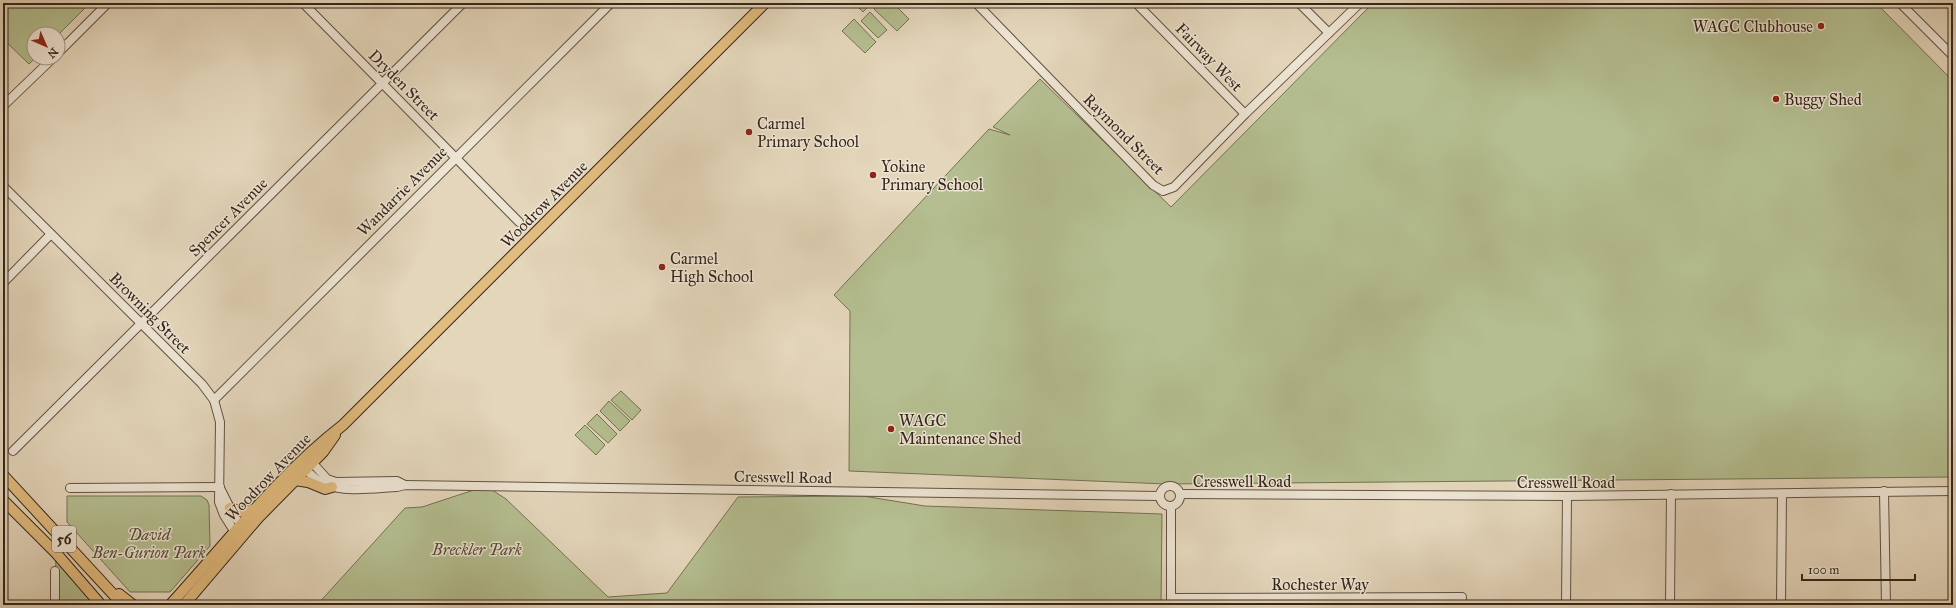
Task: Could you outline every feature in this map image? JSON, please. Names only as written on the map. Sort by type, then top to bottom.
[{"type":"main road","name":"Woodrow Avenue","points":[[170,605],[245,527],[295,480],[317,445],[342,425],[765,3]]},
{"type":"main road","name":"Woodrow Avenue","points":[[245,527],[256,509],[306,463]]},
{"type":"main road","name":"56","points":[[3,475],[123,605]]},
{"type":"main road","points":[[295,480],[308,482],[325,489],[332,487]]},
{"type":"main road","name":"56","points":[[3,500],[56,553],[101,605]]},
{"type":"main road","points":[[230,508],[242,512],[256,509]]},
{"type":"main road","name":"Woodrow Avenue","points":[[184,605],[237,536]]},
{"type":"main road","points":[[110,590],[120,594],[134,605]]},
{"type":"street","points":[[66,45],[108,3]]},
{"type":"street","name":"Dryden Street","points":[[303,3],[519,222]]},
{"type":"street","name":"Spencer Avenue","points":[[13,451],[463,3]]},
{"type":"street","name":"Wandarrie Avenue","points":[[214,400],[611,3]]},
{"type":"street","name":"Raymond Street","points":[[976,3],[1153,185],[1163,191],[1174,187],[1245,114],[1360,3]]},
{"type":"street","name":"Fairway West","points":[[1136,3],[1245,114]]},
{"type":"street","points":[[1299,3],[1329,33]]},
{"type":"street","points":[[1900,3],[1953,56]]},
{"type":"street","points":[[3,106],[45,66]]},
{"type":"street","name":"Browning Street","points":[[3,186],[202,384],[214,400],[220,422],[219,502],[237,536]]},
{"type":"street","points":[[3,283],[51,234]]},
{"type":"street","name":"Cresswell Road","points":[[306,463],[327,479],[336,482],[397,481],[405,485]]},
{"type":"street","name":"Cresswell Road","points":[[306,463],[318,481],[332,487],[397,487],[405,485],[1160,496],[1163,489],[1169,486],[1176,488],[1180,494],[1178,502],[1171,506]]},
{"type":"street","points":[[70,488],[220,487]]},
{"type":"street","name":"Browning Street","points":[[220,487],[230,508],[245,527]]},
{"type":"street","points":[[1884,491],[1886,605]]},
{"type":"street","name":"Cresswell Road","points":[[1180,494],[1567,496],[1953,491]]},
{"type":"street","points":[[1670,605],[1671,494]]},
{"type":"street","points":[[1781,605],[1782,494]]},
{"type":"street","points":[[1160,496],[1165,504],[1171,506],[1171,602]]},
{"type":"street","points":[[1566,605],[1567,496]]},
{"type":"street","points":[[55,571],[55,605]]},
{"type":"street","name":"Rochester Way","points":[[1171,602],[1462,597],[1461,605]]},
{"type":"green space","points":[[3,3],[90,3],[66,27],[26,26],[26,61],[3,39]]},
{"type":"green space","points":[[863,3],[872,3],[863,12],[858,7]]},
{"type":"green space","points":[[880,3],[893,3],[909,19],[897,31],[874,9]]},
{"type":"green space","points":[[1373,3],[1876,3],[1953,81],[1953,477],[1166,484],[849,471],[850,311],[834,295],[989,129],[1010,135],[993,127],[1040,79],[1171,207]]},
{"type":"green space","points":[[870,12],[887,30],[878,38],[861,21]]},
{"type":"green space","points":[[854,19],[876,42],[865,53],[842,31]]},
{"type":"green space","points":[[621,391],[641,410],[632,420],[611,400]]},
{"type":"green space","points":[[609,401],[630,421],[620,431],[600,411]]},
{"type":"green space","points":[[597,414],[617,434],[608,443],[587,424]]},
{"type":"green space","points":[[585,425],[605,445],[596,455],[575,435]]},
{"type":"green space","name":"Breckler Park","points":[[486,486],[506,499],[608,597],[667,593],[738,497],[863,496],[925,506],[1162,514],[1161,605],[317,605],[405,508],[422,507]]},
{"type":"green space","name":"David Ben-Gurion Park","points":[[67,496],[201,496],[207,500],[209,505],[210,546],[170,592],[130,592],[67,522]]},
{"type":"green space","points":[[56,553],[101,605],[55,605]]},
{"type":"place","name":"WAGC Clubhouse","points":[[1821,26]]},
{"type":"place","name":"Buggy Shed","points":[[1776,99]]},
{"type":"place","name":"Carmel Primary School","points":[[749,132]]},
{"type":"place","name":"Yokine Primary School","points":[[873,175]]},
{"type":"place","name":"Carmel High School","points":[[662,267]]},
{"type":"place","name":"WAGC Maintenance Shed","points":[[891,429]]}]
